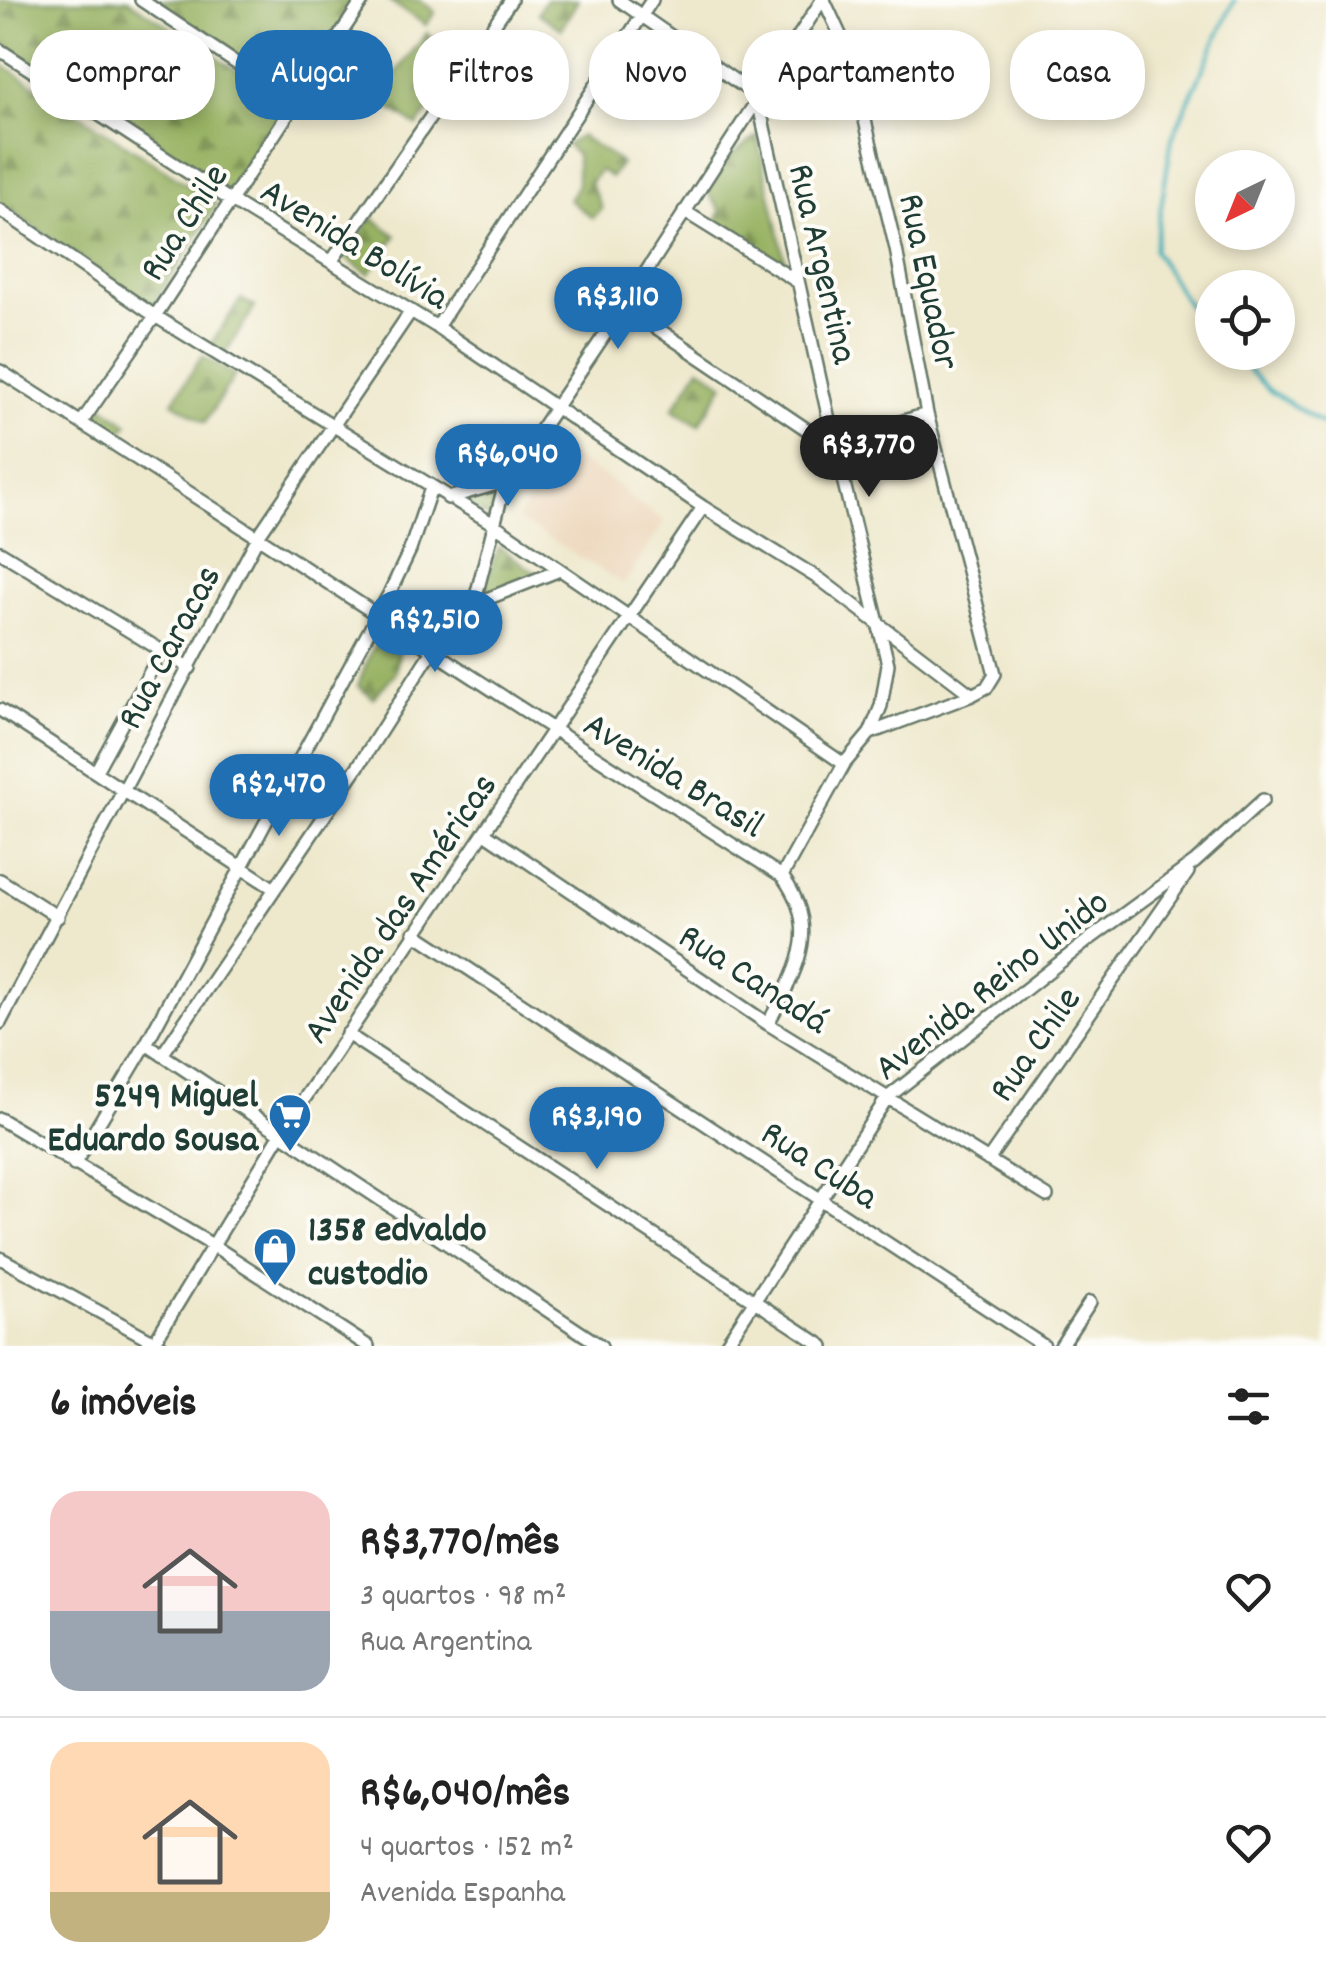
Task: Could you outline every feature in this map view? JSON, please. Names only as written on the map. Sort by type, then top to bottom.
[{"type":"street","points":[[142,0],[235,62]]},
{"type":"street","name":"Rua Chile","points":[[343,30],[363,0]]},
{"type":"street","points":[[332,262],[510,0]]},
{"type":"street","points":[[619,0],[742,86]]},
{"type":"street","points":[[438,327],[652,0]]},
{"type":"street","points":[[802,30],[823,0]]},
{"type":"street","name":"Rua Equador","points":[[823,0],[849,54],[896,248],[928,414],[995,674],[987,687],[972,695]]},
{"type":"street","name":"Avenida Bolívia","points":[[0,50],[230,200],[438,327],[703,507],[821,580],[972,695]]},
{"type":"street","name":"Rua Chile","points":[[81,423],[284,120]]},
{"type":"street","points":[[474,604],[508,481],[742,120]]},
{"type":"street","name":"Rua Argentina","points":[[762,120],[888,664],[881,706],[870,733],[844,764],[782,876]]},
{"type":"street","points":[[0,210],[155,316],[496,525],[844,764]]},
{"type":"street","points":[[684,212],[798,282]]},
{"type":"street","points":[[624,306],[818,437],[834,442],[928,414]]},
{"type":"street","name":"Rua Caracas","points":[[0,1023],[259,536],[410,311]]},
{"type":"street","name":"Avenida Brasil","points":[[0,371],[433,649],[553,732],[782,876],[795,894],[801,912],[802,957],[768,1024]]},
{"type":"street","points":[[448,498],[508,481]]},
{"type":"street","points":[[74,1164],[146,1044],[377,613],[410,550],[431,488]]},
{"type":"street","name":"Avenida das Américas","points":[[156,1345],[280,1135],[703,507]]},
{"type":"street","points":[[0,552],[190,668]]},
{"type":"street","points":[[162,1054],[433,649],[474,604],[560,570]]},
{"type":"street","points":[[96,771],[162,650]]},
{"type":"street","points":[[870,733],[972,695]]},
{"type":"street","points":[[0,710],[273,888]]},
{"type":"street","name":"Avenida Reino Unido","points":[[725,1346],[887,1098],[1195,862],[1263,800]]},
{"type":"street","name":"Rua Canadá","points":[[484,834],[768,1024],[1047,1196]]},
{"type":"street","name":"Rua Chile","points":[[988,1160],[1195,862]]},
{"type":"street","points":[[0,880],[58,918]]},
{"type":"street","name":"Rua Cuba","points":[[414,933],[1044,1346]]},
{"type":"street","points":[[347,1034],[823,1346]]},
{"type":"street","points":[[146,1044],[601,1346]]},
{"type":"street","points":[[0,1119],[214,1246],[368,1346]]},
{"type":"street","points":[[0,1258],[156,1345]]},
{"type":"street","points":[[1061,1346],[1090,1302]]},
{"type":"shaded area","points":[[561,449],[665,521],[624,584],[517,519]]},
{"type":"green space","points":[[0,0],[128,0],[175,30],[30,30],[30,61],[0,41]]},
{"type":"green space","points":[[153,0],[356,1],[337,30],[235,30],[235,54],[215,41],[215,30],[198,30]]},
{"type":"green space","points":[[388,0],[420,0],[435,12],[426,25]]},
{"type":"green space","points":[[545,0],[578,0],[561,29],[538,13]]},
{"type":"green space","points":[[413,51],[413,120],[422,120],[417,126],[393,110],[393,78]]},
{"type":"green space","points":[[215,56],[235,69],[235,120],[277,120],[228,192],[119,120],[215,120]]},
{"type":"green space","points":[[0,63],[30,82],[30,120],[88,120],[217,204],[152,307],[0,204]]},
{"type":"green space","points":[[581,136],[621,163],[611,177],[600,170],[590,183],[602,208],[593,218],[569,200],[577,186],[577,155],[566,145]]},
{"type":"green space","points":[[757,136],[787,270],[716,221],[721,211],[708,193],[726,160]]},
{"type":"green space","points":[[372,217],[396,236],[369,274],[345,258]]},
{"type":"green space","points":[[241,299],[255,307],[225,353],[211,344]]},
{"type":"green space","points":[[202,356],[235,375],[205,422],[173,402]]},
{"type":"green space","points":[[700,367],[724,384],[699,425],[673,409]]},
{"type":"green space","points":[[103,406],[128,424],[115,438],[92,422]]},
{"type":"green space","points":[[496,490],[492,519],[457,499]]},
{"type":"green space","points":[[499,547],[537,574],[480,597]]},
{"type":"green space","points":[[382,639],[400,647],[396,672],[373,698],[358,686],[371,651]]},
{"type":"waterway","points":[[1195,316],[1154,251],[1172,138],[1234,0]]},
{"type":"waterway","points":[[1248,370],[1270,391],[1326,426]]},
{"type":"place","name":"5249 Miguel Eduardo Sousa","points":[[290,1153]]},
{"type":"place","name":"1358 edvaldo custodio","points":[[275,1287]]}]
